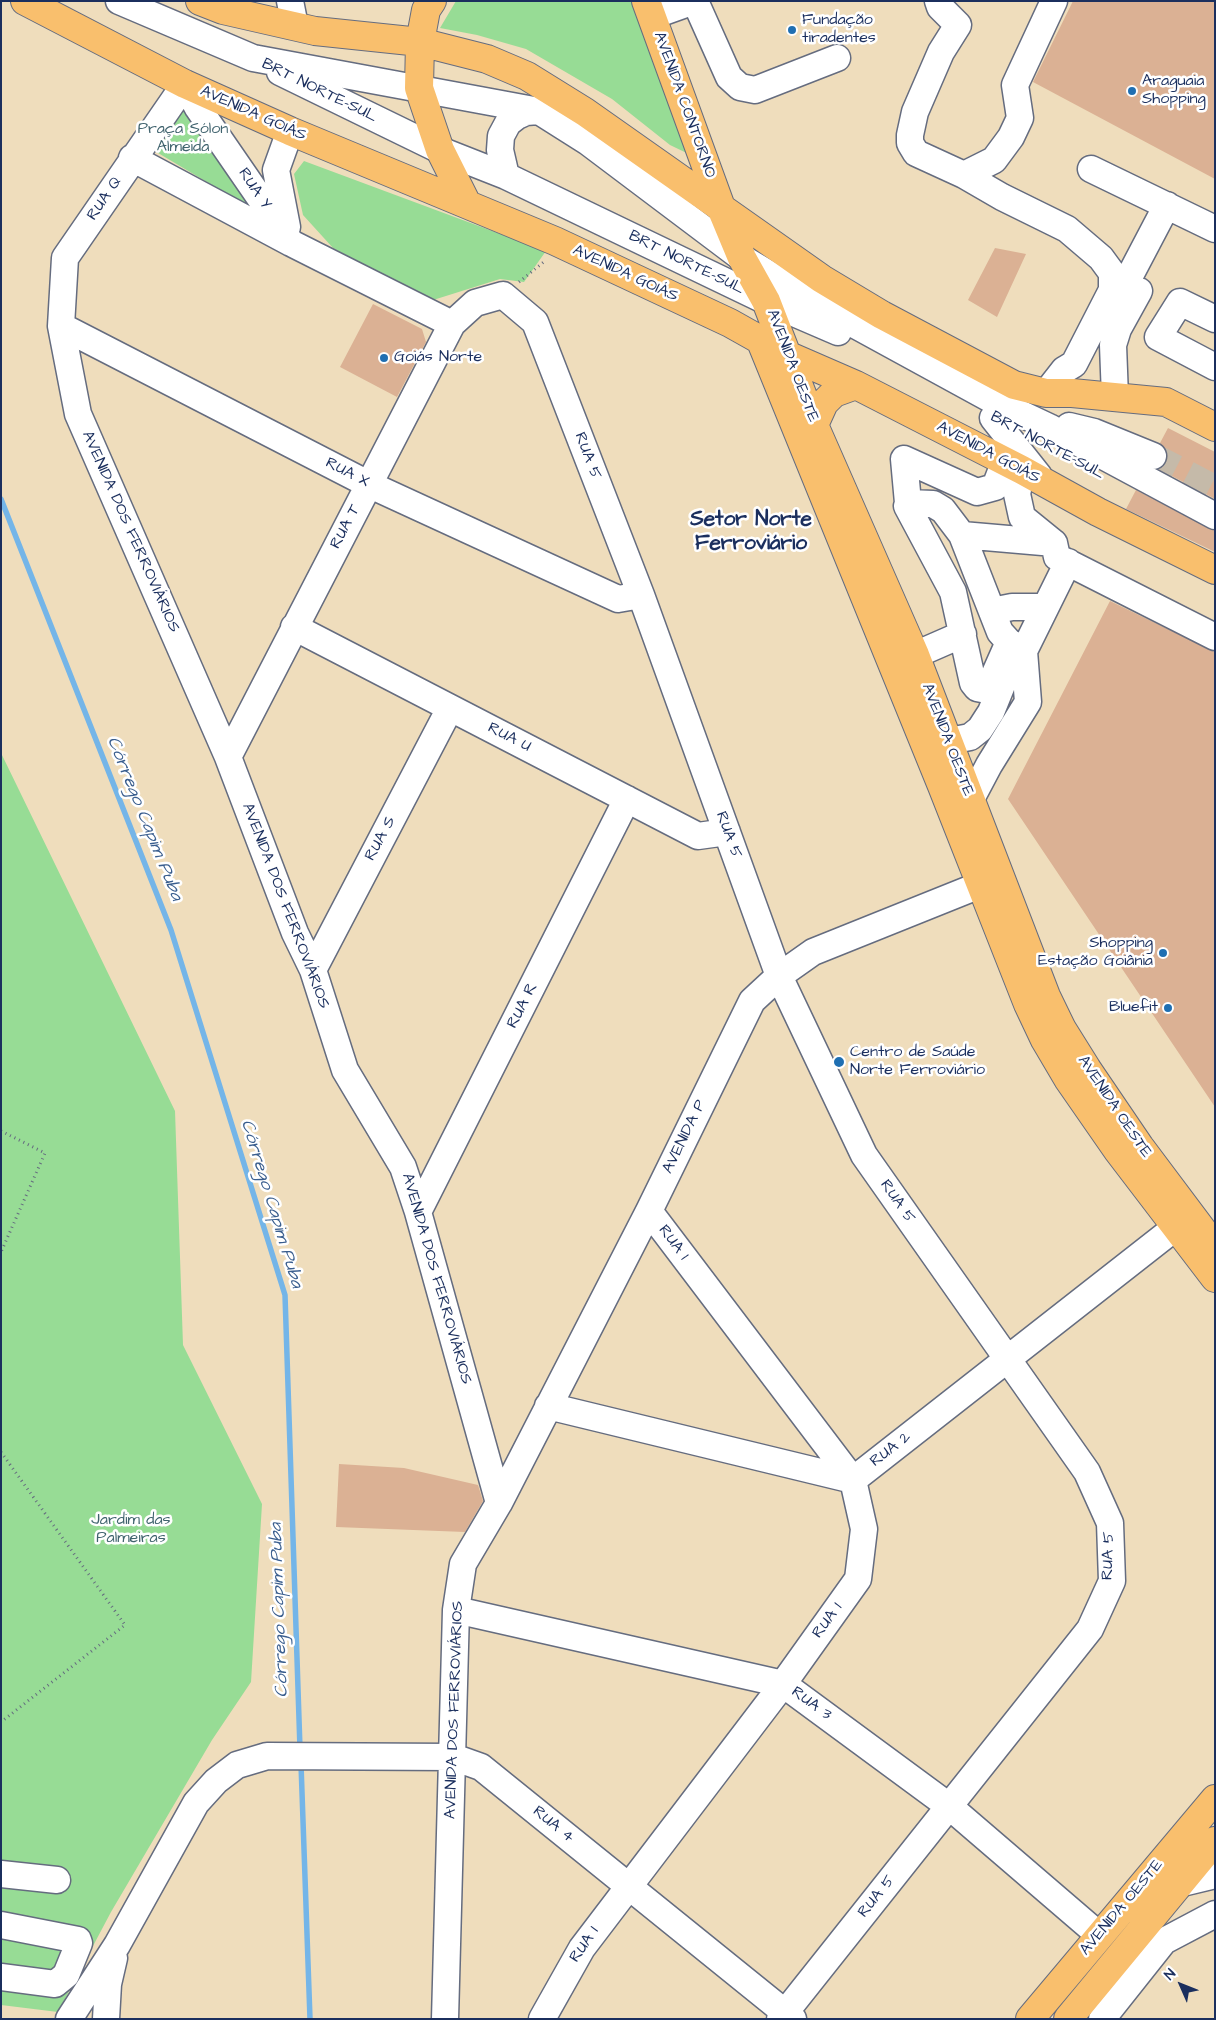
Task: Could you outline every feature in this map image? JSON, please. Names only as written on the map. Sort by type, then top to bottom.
[{"type":"main road","name":"AVENIDA GOIÁS","points":[[25,1],[185,84],[290,131],[565,246],[730,323],[787,355],[856,385],[1024,471],[1098,512],[1215,570]]},
{"type":"main road","points":[[200,1],[223,10],[293,14],[315,30],[420,42],[487,59],[527,76],[585,112],[822,280],[882,315],[1014,385],[1059,393],[1166,402],[1215,427]]},
{"type":"main road","points":[[432,1],[426,10],[420,42],[419,88],[440,150],[467,204]]},
{"type":"main road","name":"AVENIDA CONTORNO","points":[[649,9],[722,210]]},
{"type":"main road","name":"AVENIDA OESTE","points":[[722,210],[742,258],[766,301],[814,425],[915,656],[1046,996],[1062,1029],[1140,1147],[1215,1247]]},
{"type":"main road","name":"AVENIDA OESTE","points":[[760,339],[1028,1004],[1045,1040],[1068,1079],[1215,1278]]},
{"type":"main road","points":[[814,425],[824,403],[834,393],[856,385]]},
{"type":"main road","name":"AVENIDA OESTE","points":[[1030,2019],[1215,1799]]},
{"type":"main road","name":"AVENIDA OESTE","points":[[1068,2019],[1215,1841]]},
{"type":"street","points":[[119,1],[252,58]]},
{"type":"street","points":[[649,9],[695,1],[729,77],[740,87],[755,90],[837,58]]},
{"type":"street","points":[[938,1],[940,6],[958,25],[941,52],[923,92],[915,112],[910,143],[916,152],[1067,229],[1101,258],[1112,274],[1112,290],[1059,393]]},
{"type":"street","points":[[964,175],[994,160],[1011,137],[1020,118],[1015,85],[1054,1]]},
{"type":"street","name":"BRT NORTE-SUL","points":[[252,58],[539,111],[588,142],[742,258],[855,326],[1215,516]]},
{"type":"street","name":"BRT NORTE-SUL","points":[[252,58],[440,150],[506,176],[766,301],[832,328],[993,418],[1215,536]]},
{"type":"street","name":"RUA Q","points":[[61,326],[65,258],[132,158],[185,84]]},
{"type":"street","name":"RUA Y","points":[[185,84],[198,108],[291,243]]},
{"type":"street","points":[[506,176],[500,150],[501,136],[508,123],[517,116],[526,112],[539,111]]},
{"type":"street","name":"RUA Y","points":[[290,131],[276,170],[291,243]]},
{"type":"street","name":"RUA Y","points":[[132,158],[291,243],[452,324]]},
{"type":"street","points":[[1091,169],[1215,229]]},
{"type":"street","points":[[1115,397],[1113,345],[1153,247],[1173,208]]},
{"type":"street","points":[[1059,393],[1153,247]]},
{"type":"street","name":"RUA T","points":[[228,757],[452,324],[475,303],[503,295]]},
{"type":"street","name":"RUA 5","points":[[503,295],[535,322],[641,595],[779,976],[864,1155],[1090,1480],[1110,1522],[1112,1581],[1090,1629],[786,2016]]},
{"type":"street","points":[[1215,319],[1180,302],[1158,338],[1215,367]]},
{"type":"street","name":"RUA X","points":[[61,326],[368,484],[618,599],[641,595]]},
{"type":"street","name":"AVENIDA DOS FERROVIÁRIOS","points":[[61,326],[78,414],[228,757],[295,933],[313,970],[345,1070],[403,1167],[418,1212],[499,1503],[463,1564],[456,1610],[445,2019]]},
{"type":"street","points":[[1027,417],[1094,432],[1153,456]]},
{"type":"street","points":[[993,418],[1024,471],[1017,494],[1022,517],[1060,554],[1215,638]]},
{"type":"street","points":[[1024,471],[995,487],[977,492],[904,459],[907,506],[953,592],[973,683],[982,689],[1017,647],[1040,607],[1060,554]]},
{"type":"street","points":[[908,503],[938,506],[962,535],[1000,632],[1017,647],[1028,702],[989,765],[970,801]]},
{"type":"street","points":[[962,535],[1060,554]]},
{"type":"street","points":[[992,611],[1012,607],[1040,607]]},
{"type":"street","name":"RUA U","points":[[294,627],[698,836],[727,832]]},
{"type":"street","points":[[915,656],[963,634]]},
{"type":"street","points":[[949,741],[970,737],[980,728],[991,712],[1017,647]]},
{"type":"street","name":"RUA S","points":[[313,970],[450,708]]},
{"type":"street","name":"RUA R","points":[[418,1212],[627,800]]},
{"type":"street","name":"AVENIDA P","points":[[499,1503],[649,1211],[752,1001],[779,976],[813,952],[980,885]]},
{"type":"street","name":"RUA 1","points":[[542,2019],[582,1948],[628,1885],[783,1684],[858,1579],[864,1529],[853,1480],[649,1211]]},
{"type":"street","name":"RUA 2","points":[[853,1480],[1176,1227]]},
{"type":"street","points":[[548,1406],[853,1480]]},
{"type":"street","name":"RUA 3","points":[[456,1610],[783,1684],[950,1807],[1099,1935]]},
{"type":"street","name":"RUA 4","points":[[117,1945],[196,1803],[216,1780],[237,1765],[267,1756],[453,1757],[481,1767],[628,1885],[786,2016]]},
{"type":"street","points":[[1,1874],[57,1880]]},
{"type":"street","points":[[1178,1884],[1215,1875]]},
{"type":"street","points":[[1102,2019],[1164,1941],[1215,1914]]},
{"type":"street","points":[[1,1925],[78,1940],[79,1943],[66,1975],[55,1984],[1,1977]]},
{"type":"street","points":[[69,2019],[117,1945]]},
{"type":"street","points":[[106,2019],[108,1984],[117,1945]]},
{"type":"path","points":[[503,295],[565,246]]},
{"type":"path","points":[[1,1131],[45,1152],[1,1252]]},
{"type":"path","points":[[1,1452],[126,1625],[1,1722]]},
{"type":"green space","points":[[456,1],[641,1],[697,158],[670,145],[612,99],[526,49],[477,35],[440,28]]},
{"type":"green space","name":"Praça Sólon Almeida","points":[[183,96],[269,219],[148,147]]},
{"type":"green space","points":[[304,161],[546,251],[524,282],[500,279],[430,301],[333,248],[303,215],[294,174]]},
{"type":"green space","name":"Jardim das Palmeiras","points":[[1,753],[175,1111],[183,1345],[262,1504],[251,1682],[212,1740],[111,1912],[58,2012],[1,2005]]},
{"type":"building","name":"Araguaia Shopping","points":[[1073,1],[1215,1],[1215,179],[1033,82]]},
{"type":"building","points":[[995,248],[1026,254],[997,317],[968,300]]},
{"type":"building","name":"Goiás Norte","points":[[373,304],[422,329],[426,342],[397,397],[340,367]]},
{"type":"building","points":[[1168,428],[1215,452],[1215,499],[1159,469],[1167,461],[1168,453],[1160,443]]},
{"type":"building","points":[[1136,490],[1215,531],[1215,552],[1126,509]]},
{"type":"building","name":"Shopping Estação Goiânia","points":[[1110,601],[1215,652],[1215,1107],[1008,799]]},
{"type":"building","points":[[339,1464],[404,1468],[478,1485],[483,1501],[465,1532],[336,1527]]},
{"type":"waterway","name":"Córrego Capim Puba","points":[[1,499],[171,930],[285,1295],[300,1749]]},
{"type":"waterway","name":"Córrego Capim Puba","points":[[301,1764],[310,2019]]},
{"type":"tunnel","points":[[1153,456],[1215,488]]},
{"type":"place","name":"Fundação tiradentes","points":[[792,30]]},
{"type":"place","name":"Araguaia Shopping","points":[[1132,91]]},
{"type":"place","name":"Goiás Norte","points":[[384,358]]},
{"type":"place","name":"Shopping Estação Goiânia","points":[[1163,953]]},
{"type":"place","name":"Bluefit","points":[[1168,1008]]},
{"type":"place","name":"Centro de Saúde Norte Ferroviário","points":[[839,1062]]},
{"type":"district","name":"Setor Norte Ferroviário","points":[[751,533]]}]
